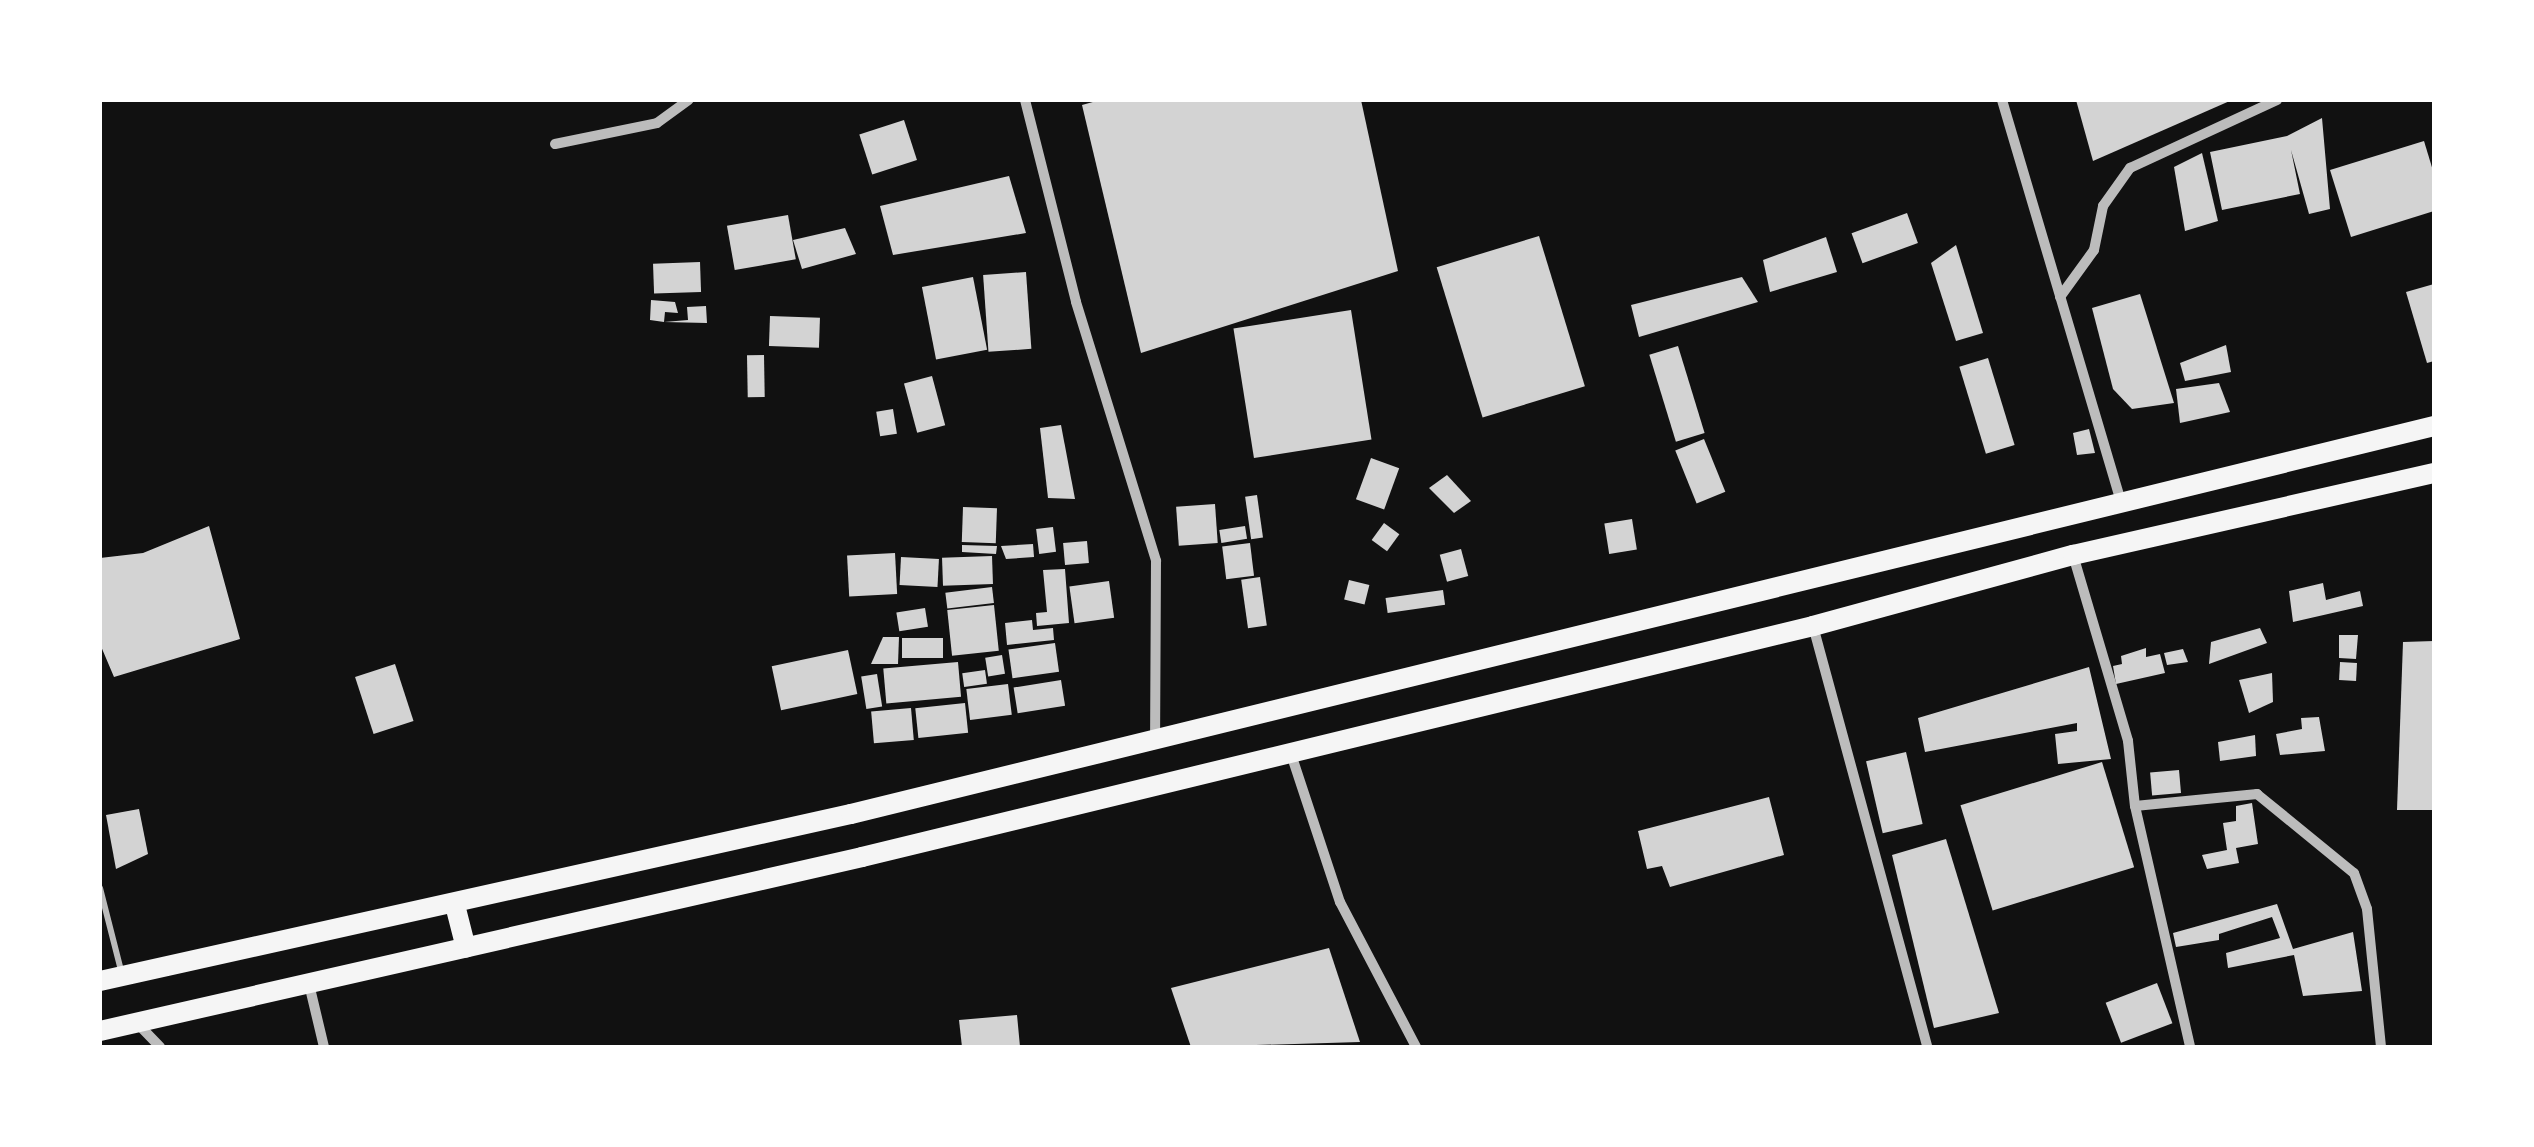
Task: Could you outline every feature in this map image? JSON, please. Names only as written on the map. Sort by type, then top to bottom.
[{"type":"main road","points":[[100,981],[456,904],[1155,738],[2434,426]]},
{"type":"main road","points":[[100,1030],[466,948],[1813,626],[2073,556],[2434,472]]},
{"type":"main road","points":[[456,904],[466,948]]},
{"type":"street","points":[[555,144],[656,123],[689,100]]},
{"type":"street","points":[[1025,100],[1076,302],[1156,562],[1155,738]]},
{"type":"street","points":[[2002,100],[2120,501]]},
{"type":"street","points":[[2060,297],[2094,250],[2103,206],[2130,168],[2277,100]]},
{"type":"street","points":[[2073,556],[2128,741],[2135,806],[2190,1047]]},
{"type":"street","points":[[1813,626],[1927,1047]]},
{"type":"street","points":[[1290,750],[1340,902],[1416,1047]]},
{"type":"street","points":[[2135,806],[2257,794],[2354,873],[2367,909],[2381,1047]]},
{"type":"street","points":[[310,984],[324,1047]]},
{"type":"street","points":[[135,1022],[160,1047]]},
{"type":"lane","points":[[100,888],[122,976]]},
{"type":"building","points":[[1100,100],[1361,100],[1398,271],[1141,353],[1082,105]]},
{"type":"building","points":[[2076,100],[2232,100],[2093,161]]},
{"type":"building","points":[[2322,118],[2330,209],[2309,214],[2291,150],[2300,194],[2222,210],[2210,152],[2287,136]]},
{"type":"building","points":[[904,120],[917,160],[872,174],[859,135]]},
{"type":"building","points":[[2424,141],[2434,174],[2434,211],[2351,237],[2330,170]]},
{"type":"building","points":[[2202,153],[2218,221],[2185,231],[2174,167]]},
{"type":"building","points":[[1009,176],[1026,233],[893,255],[880,206]]},
{"type":"building","points":[[1907,213],[1918,243],[1863,263],[1852,233]]},
{"type":"building","points":[[788,215],[796,259],[735,270],[727,226]]},
{"type":"building","points":[[845,228],[856,254],[802,269],[793,240]]},
{"type":"building","points":[[1539,236],[1585,386],[1483,417],[1437,267]]},
{"type":"building","points":[[1826,237],[1837,272],[1770,292],[1763,260]]},
{"type":"building","points":[[1956,245],[1983,333],[1956,341],[1931,263]]},
{"type":"building","points":[[700,262],[701,292],[654,294],[653,264]]},
{"type":"building","points":[[1026,272],[1031,349],[988,352],[983,275]]},
{"type":"building","points":[[973,277],[987,350],[936,360],[922,287]]},
{"type":"building","points":[[1742,277],[1758,302],[1639,337],[1631,305]]},
{"type":"building","points":[[2434,284],[2434,361],[2427,363],[2406,292]]},
{"type":"building","points":[[2140,294],[2174,403],[2132,409],[2113,389],[2092,308]]},
{"type":"building","points":[[651,300],[675,302],[678,313],[665,312],[664,322],[650,320]]},
{"type":"building","points":[[706,306],[707,323],[664,322],[688,320],[687,307]]},
{"type":"building","points":[[1351,310],[1371,439],[1254,458],[1233,329]]},
{"type":"building","points":[[770,316],[820,318],[819,348],[769,346]]},
{"type":"building","points":[[2226,345],[2231,372],[2185,381],[2180,363]]},
{"type":"building","points":[[1678,346],[1705,433],[1676,442],[1649,355]]},
{"type":"building","points":[[747,355],[764,355],[765,397],[748,397]]},
{"type":"building","points":[[1988,358],[2015,445],[1986,454],[1959,367]]},
{"type":"building","points":[[932,376],[945,425],[917,433],[904,384]]},
{"type":"building","points":[[2219,383],[2230,412],[2180,423],[2176,389]]},
{"type":"building","points":[[893,409],[897,434],[880,436],[876,412]]},
{"type":"building","points":[[1061,425],[1075,499],[1048,498],[1040,428]]},
{"type":"building","points":[[2089,429],[2095,453],[2077,455],[2073,433]]},
{"type":"building","points":[[1704,439],[1725,492],[1697,503],[1675,451]]},
{"type":"building","points":[[1371,458],[1399,468],[1384,510],[1356,499]]},
{"type":"building","points":[[1447,475],[1471,501],[1454,513],[1429,488]]},
{"type":"building","points":[[1257,495],[1263,538],[1251,539],[1245,497]]},
{"type":"building","points":[[1215,504],[1218,543],[1179,546],[1176,507]]},
{"type":"building","points":[[963,507],[997,508],[996,543],[962,542]]},
{"type":"building","points":[[1632,519],[1637,550],[1609,554],[1604,523]]},
{"type":"building","points":[[1384,523],[1399,534],[1387,551],[1372,540]]},
{"type":"building","points":[[209,526],[240,639],[114,677],[100,644],[100,558],[143,553]]},
{"type":"building","points":[[1245,526],[1247,539],[1221,543],[1219,530]]},
{"type":"building","points":[[1053,527],[1056,552],[1039,554],[1036,529]]},
{"type":"building","points":[[1087,541],[1089,563],[1065,565],[1063,543]]},
{"type":"building","points":[[1250,543],[1254,576],[1226,579],[1222,546]]},
{"type":"building","points":[[1033,544],[1034,557],[1006,559],[1001,546]]},
{"type":"building","points":[[962,545],[997,546],[996,554],[962,552]]},
{"type":"building","points":[[1461,549],[1468,576],[1447,582],[1440,555]]},
{"type":"building","points":[[895,553],[897,594],[849,596],[847,556]]},
{"type":"building","points":[[992,556],[993,584],[943,586],[942,558]]},
{"type":"building","points":[[901,557],[939,559],[937,587],[900,585]]},
{"type":"building","points":[[1065,569],[1069,623],[1037,626],[1036,613],[1047,612],[1043,570]]},
{"type":"building","points":[[1260,577],[1267,626],[1248,628],[1241,580]]},
{"type":"building","points":[[1349,580],[1369,585],[1365,604],[1344,599]]},
{"type":"building","points":[[1109,581],[1114,618],[1075,623],[1069,587]]},
{"type":"building","points":[[2323,583],[2326,600],[2360,591],[2363,606],[2293,622],[2289,591]]},
{"type":"building","points":[[992,587],[994,603],[947,609],[945,593]]},
{"type":"building","points":[[1443,590],[1445,605],[1388,613],[1386,598]]},
{"type":"building","points":[[994,605],[999,651],[952,656],[947,610]]},
{"type":"building","points":[[925,608],[928,627],[899,631],[896,613]]},
{"type":"building","points":[[1032,620],[1033,630],[1053,628],[1054,640],[1007,645],[1005,623]]},
{"type":"building","points":[[2260,628],[2267,643],[2209,664],[2211,642]]},
{"type":"building","points":[[2339,635],[2358,635],[2356,659],[2339,658]]},
{"type":"building","points":[[883,637],[899,637],[898,664],[871,664]]},
{"type":"building","points":[[902,638],[943,638],[943,658],[902,658]]},
{"type":"building","points":[[2434,641],[2434,810],[2397,810],[2403,642]]},
{"type":"building","points":[[1055,643],[1059,672],[1012,678],[1008,650]]},
{"type":"building","points":[[2146,648],[2146,657],[2160,654],[2165,673],[2116,684],[2113,666],[2122,664],[2121,656]]},
{"type":"building","points":[[2183,649],[2188,662],[2167,665],[2164,653]]},
{"type":"building","points":[[848,650],[857,694],[781,710],[772,666]]},
{"type":"building","points":[[1002,655],[1005,674],[988,676],[985,658]]},
{"type":"building","points":[[958,662],[961,697],[886,703],[883,669]]},
{"type":"building","points":[[2340,662],[2357,663],[2356,681],[2339,680]]},
{"type":"building","points":[[395,664],[414,721],[374,734],[355,677]]},
{"type":"building","points":[[2089,667],[2111,759],[2058,764],[2055,734],[2077,731],[2077,723],[1925,752],[1918,718]]},
{"type":"building","points":[[985,670],[987,684],[964,687],[962,673]]},
{"type":"building","points":[[2272,673],[2273,702],[2249,713],[2239,680]]},
{"type":"building","points":[[877,674],[882,707],[866,709],[861,677]]},
{"type":"building","points":[[1061,680],[1065,706],[1018,713],[1014,688]]},
{"type":"building","points":[[1008,684],[1012,715],[970,720],[966,689]]},
{"type":"building","points":[[965,703],[968,733],[918,738],[915,708]]},
{"type":"building","points":[[911,708],[914,740],[874,743],[871,711]]},
{"type":"building","points":[[2319,717],[2325,751],[2280,755],[2276,734],[2302,729],[2301,718]]},
{"type":"building","points":[[2255,735],[2256,756],[2220,761],[2218,742]]},
{"type":"building","points":[[1906,752],[1923,824],[1883,833],[1866,761]]},
{"type":"building","points":[[2102,762],[2134,867],[1993,910],[1960,805]]},
{"type":"building","points":[[2179,770],[2181,793],[2152,795],[2150,773]]},
{"type":"building","points":[[1769,797],[1784,855],[1670,887],[1662,866],[1647,869],[1638,831]]},
{"type":"building","points":[[2252,803],[2258,844],[2236,848],[2239,863],[2207,869],[2202,855],[2227,850],[2223,823],[2236,821],[2236,806]]},
{"type":"building","points":[[139,809],[148,854],[116,869],[106,815]]},
{"type":"building","points":[[1946,839],[1999,1013],[1934,1028],[1892,855]]},
{"type":"building","points":[[2277,904],[2293,949],[2353,932],[2362,991],[2303,996],[2294,955],[2228,968],[2226,953],[2280,938],[2272,917],[2219,934],[2219,940],[2176,947],[2173,933]]},
{"type":"building","points":[[1329,948],[1360,1042],[1191,1047],[1171,988]]},
{"type":"building","points":[[2157,983],[2172,1023],[2121,1043],[2106,1003]]},
{"type":"building","points":[[1017,1015],[1020,1047],[962,1047],[959,1020]]}]
